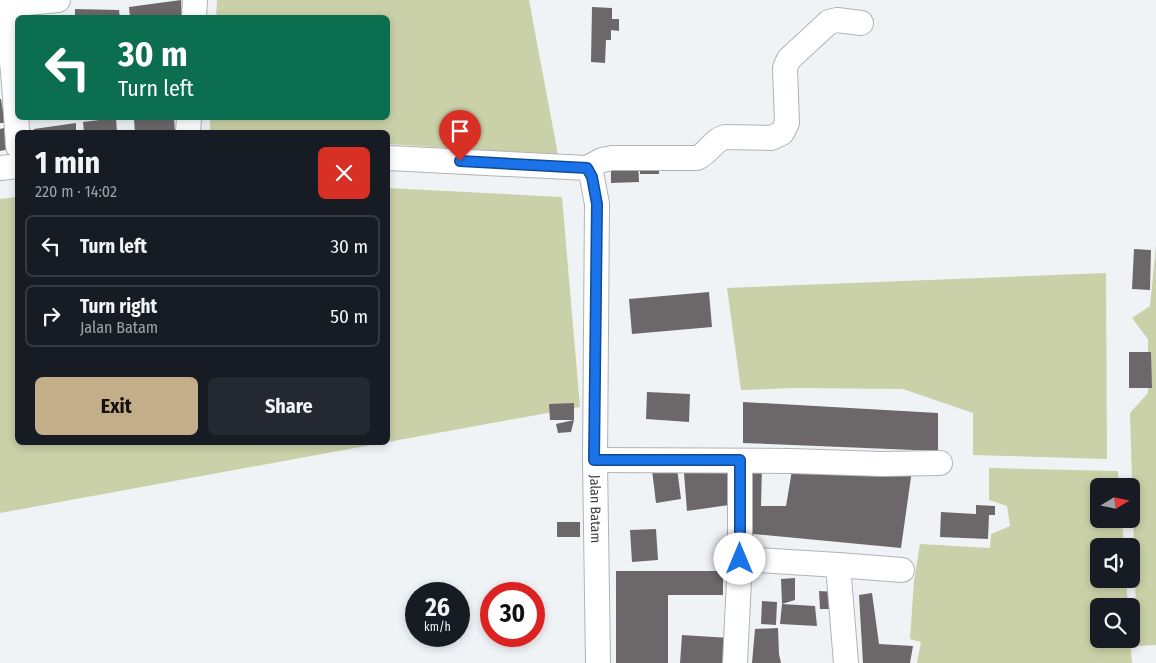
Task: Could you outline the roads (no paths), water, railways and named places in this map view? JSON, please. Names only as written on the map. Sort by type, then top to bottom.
[{"type":"street","points":[[15,74],[6,2],[58,0]]},
{"type":"street","points":[[194,15],[195,0]]},
{"type":"street","points":[[390,158],[587,168],[612,158],[698,158],[725,137],[771,138],[782,133],[787,123],[786,62],[830,22],[837,20],[861,23]]},
{"type":"street","points":[[0,168],[15,166]]},
{"type":"street","name":"Jalan Batam","points":[[587,168],[592,177],[597,204],[594,460],[598,663]]},
{"type":"street","points":[[594,460],[740,460],[881,464],[940,463]]},
{"type":"street","points":[[735,663],[740,559],[740,460]]},
{"type":"street","points":[[740,559],[902,570]]},
{"type":"street","points":[[838,565],[846,663]]}]
